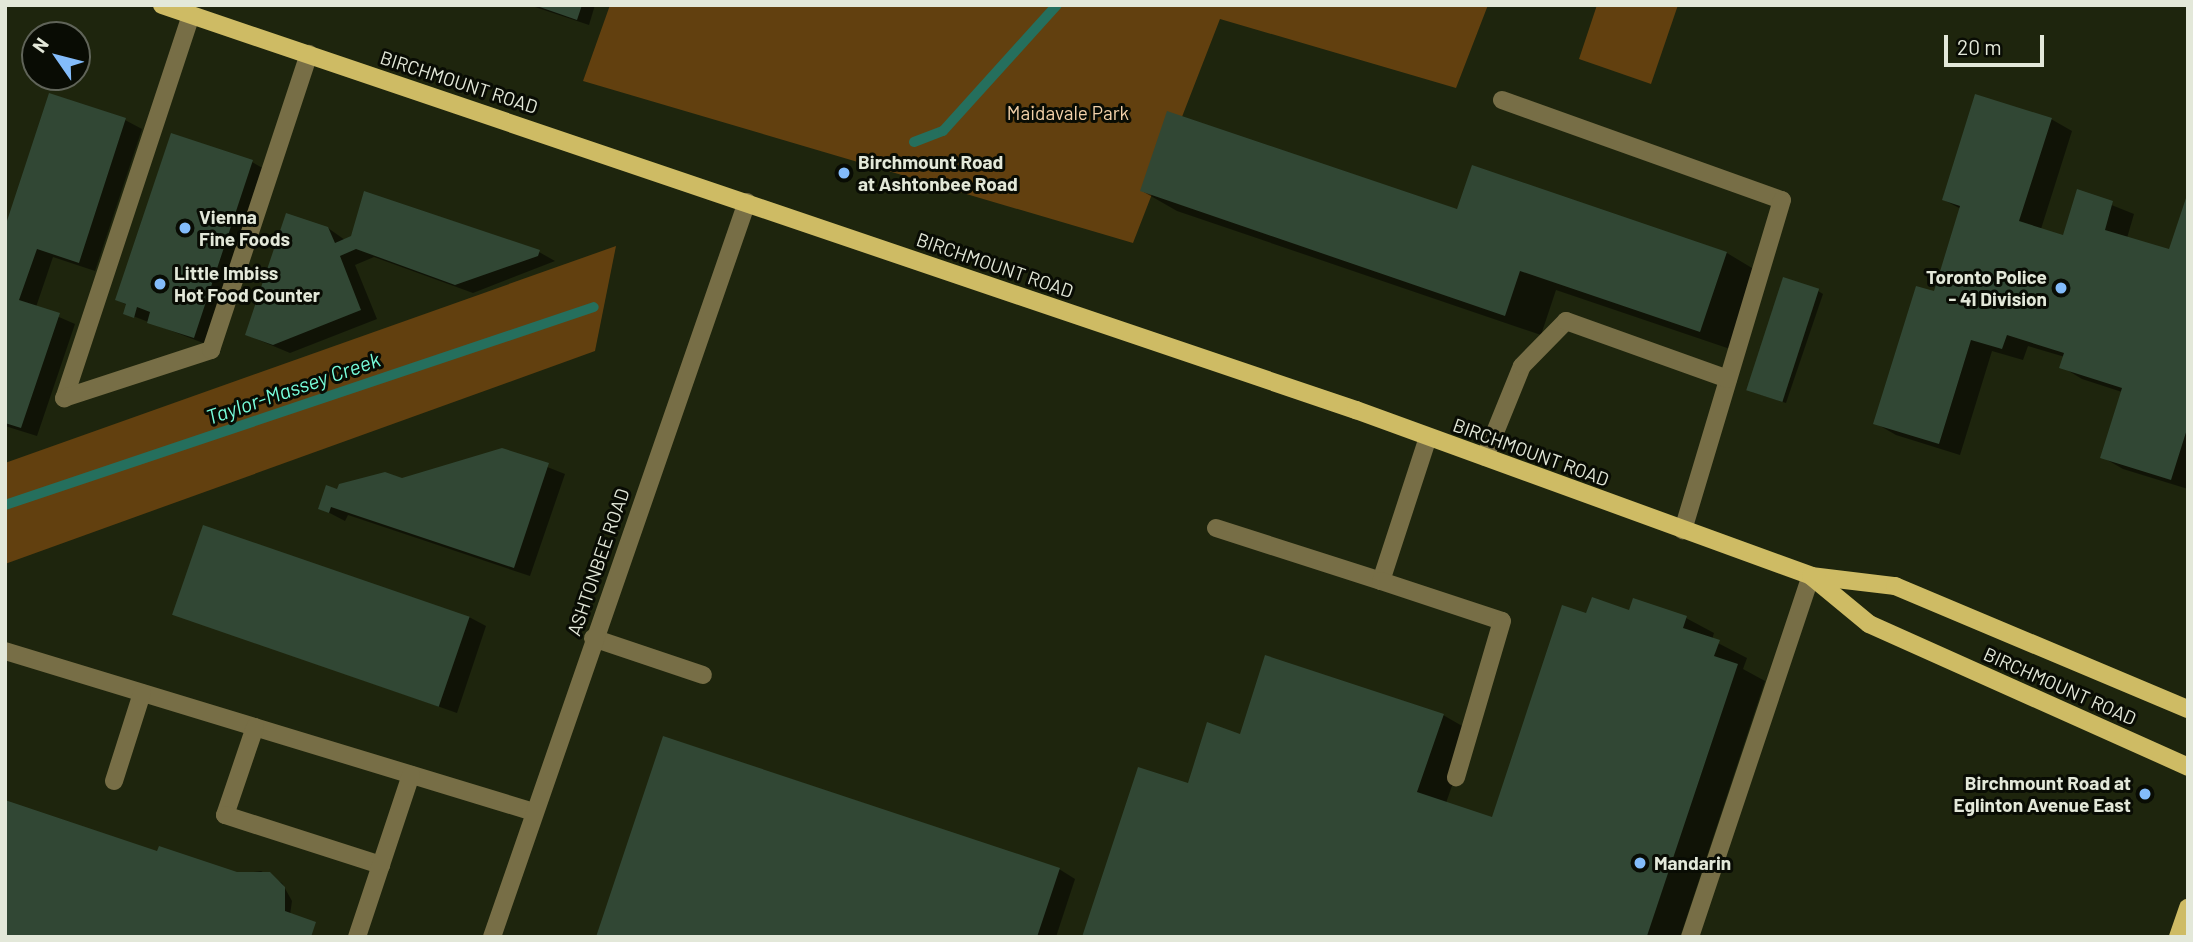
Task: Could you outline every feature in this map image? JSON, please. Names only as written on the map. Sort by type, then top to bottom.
[{"type":"main road","name":"BIRCHMOUNT ROAD","points":[[162,5],[747,201],[1485,457],[1811,576],[1895,586],[2188,709]]},
{"type":"main road","name":"BIRCHMOUNT ROAD","points":[[1811,576],[1869,624],[2188,767]]},
{"type":"main road","points":[[2178,937],[2188,908]]},
{"type":"street","points":[[191,15],[64,398],[211,350],[309,54]]},
{"type":"street","points":[[1502,100],[1782,200],[1683,530]]},
{"type":"street","name":"ASHTONBEE ROAD","points":[[492,937],[593,638],[747,201]]},
{"type":"street","points":[[1485,457],[1522,366],[1566,321],[1728,379]]},
{"type":"street","points":[[1381,580],[1428,437]]},
{"type":"street","points":[[1216,528],[1502,621],[1456,777]]},
{"type":"street","points":[[1690,937],[1811,576]]},
{"type":"street","points":[[593,638],[703,675]]},
{"type":"street","points":[[5,651],[534,812]]},
{"type":"street","points":[[114,780],[142,693]]},
{"type":"street","points":[[255,727],[225,815],[381,865]]},
{"type":"street","points":[[358,937],[411,775]]},
{"type":"green space","name":"Maidavale Park","points":[[610,5],[1488,5],[1456,88],[1220,19],[1133,243],[583,81]]},
{"type":"green space","points":[[1597,5],[1678,5],[1651,84],[1579,59]]},
{"type":"green space","points":[[616,246],[595,351],[5,564],[5,463]]},
{"type":"building","points":[[534,5],[582,5],[577,20]]},
{"type":"building","points":[[49,93],[126,118],[79,263],[37,249],[19,300],[60,313],[21,428],[5,423],[5,227]]},
{"type":"building","name":"Toronto Police - 41 Division","points":[[1975,94],[2052,118],[2019,221],[2063,235],[2077,189],[2113,201],[2105,230],[2169,249],[2188,192],[2188,426],[2171,480],[2100,458],[2122,388],[2059,368],[2064,353],[2007,335],[2002,349],[1971,340],[1939,444],[1873,424],[1916,286],[1934,291],[1960,206],[1942,200]]},
{"type":"building","points":[[1167,111],[1457,209],[1472,165],[1727,252],[1700,332],[1520,271],[1505,316],[1140,191]]},
{"type":"building","points":[[171,133],[253,160],[194,338],[147,323],[150,312],[137,307],[134,318],[123,314],[126,304],[115,300]]},
{"type":"building","points":[[364,191],[540,250],[538,256],[455,285],[356,249],[340,256],[361,310],[273,345],[245,335],[286,213],[328,227],[335,243],[351,236]]},
{"type":"building","points":[[1783,277],[1819,289],[1782,402],[1746,390]]},
{"type":"building","points":[[502,448],[549,463],[514,568],[331,507],[329,513],[318,509],[326,485],[337,489],[339,484],[385,472],[402,478]]},
{"type":"building","points":[[203,525],[470,617],[439,707],[172,615]]},
{"type":"building","points":[[1592,597],[1629,610],[1633,598],[1687,616],[1683,628],[1720,640],[1714,656],[1738,664],[1647,936],[1082,937],[1138,767],[1188,783],[1207,722],[1240,734],[1265,655],[1444,714],[1417,792],[1492,817],[1562,605],[1586,613]]},
{"type":"building","points":[[663,736],[1060,868],[1037,937],[596,937]]},
{"type":"building","points":[[5,800],[157,851],[159,846],[237,872],[270,872],[285,887],[285,911],[316,922],[311,937],[5,937]]},
{"type":"waterway","name":"Taylor-Massey Creek","points":[[914,142],[943,131],[1057,5]]},
{"type":"waterway","name":"Taylor-Massey Creek","points":[[5,505],[594,307]]},
{"type":"place","name":"Birchmount Road at Ashtonbee Road","points":[[844,173]]},
{"type":"place","name":"Vienna Fine Foods","points":[[185,228]]},
{"type":"place","name":"Little Imbiss Hot Food Counter","points":[[160,284]]},
{"type":"place","name":"Toronto Police - 41 Division","points":[[2061,288]]},
{"type":"place","name":"Birchmount Road at Eglinton Avenue East","points":[[2145,794]]},
{"type":"place","name":"Mandarin","points":[[1640,863]]}]
